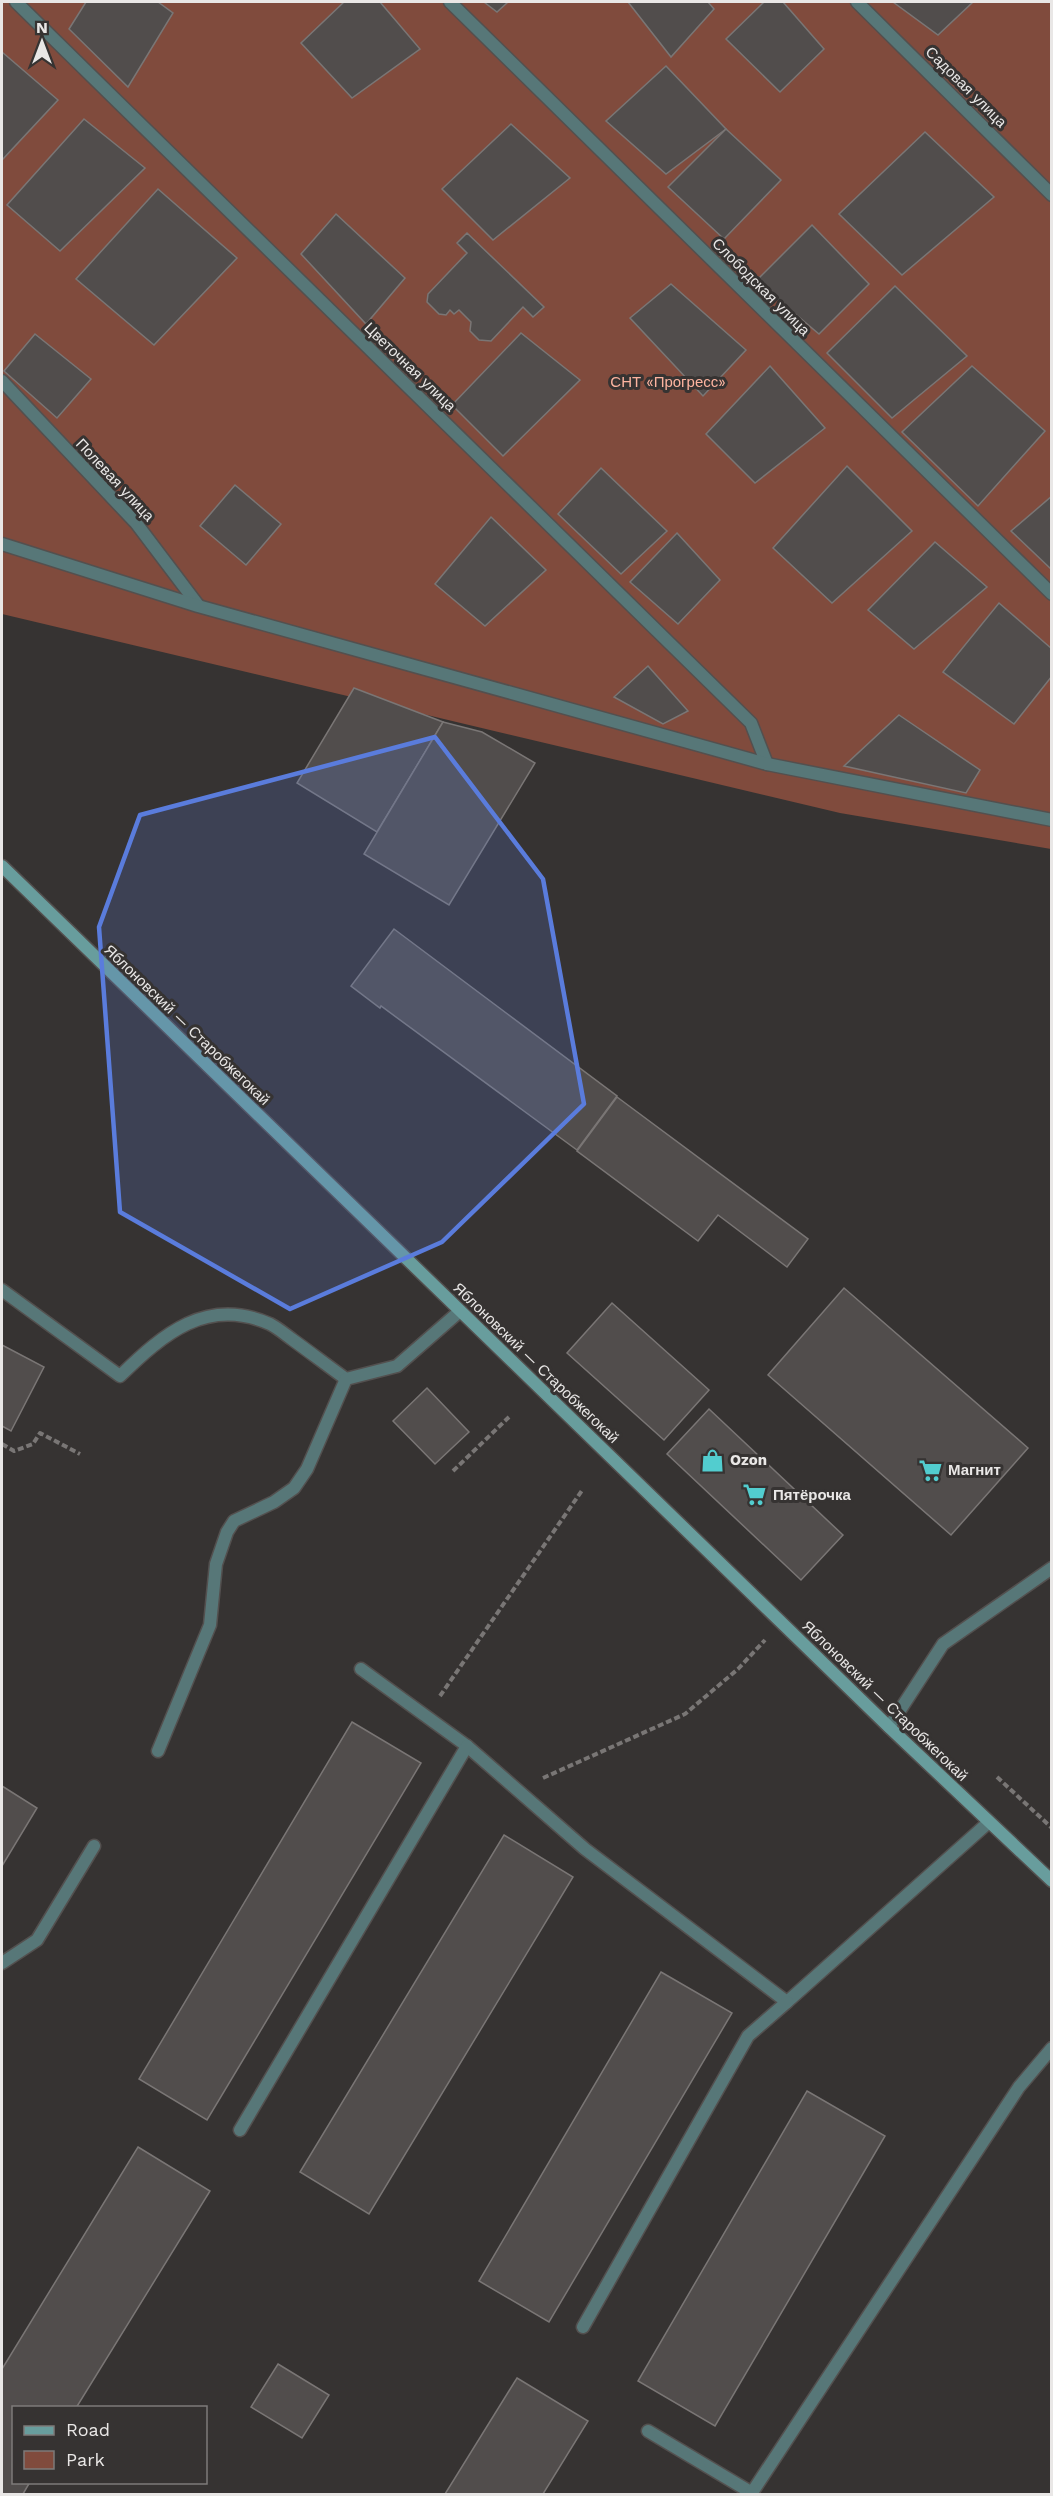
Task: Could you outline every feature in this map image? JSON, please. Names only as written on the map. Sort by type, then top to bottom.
[{"type":"street","name":"Цветочная улица","points":[[16,2],[751,723],[767,764]]},
{"type":"street","name":"Слободская улица","points":[[450,2],[1052,594]]},
{"type":"street","name":"Садовая улица","points":[[857,2],[1052,195]]},
{"type":"street","name":"Полевая улица","points":[[2,381],[136,524],[198,606]]},
{"type":"street","points":[[2,544],[198,606],[767,764],[1052,820]]},
{"type":"street","name":"Яблоновский — Старобжегокай","points":[[2,866],[889,1727],[1052,1881]]},
{"type":"street","points":[[2,1290],[120,1376],[155,1342],[195,1319],[216,1314],[248,1316],[272,1325],[345,1379]]},
{"type":"street","points":[[345,1379],[397,1366],[460,1311]]},
{"type":"street","points":[[158,1751],[210,1625],[216,1564],[227,1532],[234,1521],[274,1502],[294,1488],[307,1469],[345,1379]]},
{"type":"street","points":[[889,1727],[943,1644],[1052,1568]]},
{"type":"street","points":[[361,1669],[467,1746],[585,1849],[787,2002]]},
{"type":"street","points":[[240,2130],[467,1746]]},
{"type":"street","points":[[584,2327],[748,2036],[989,1822]]},
{"type":"street","points":[[2,1963],[37,1940],[94,1846]]},
{"type":"street","points":[[648,2431],[752,2494],[1019,2087],[1052,2048]]},
{"type":"path","points":[[453,1472],[509,1418]]},
{"type":"path","points":[[2,1444],[14,1451],[33,1444],[40,1433],[80,1454]]},
{"type":"path","points":[[426,1717],[584,1489]]},
{"type":"path","points":[[517,1790],[686,1714],[738,1669],[781,1622]]},
{"type":"path","points":[[997,1778],[1052,1828]]},
{"type":"highlighted area","points":[[435,737],[543,879],[584,1104],[442,1242],[290,1309],[120,1212],[99,927],[140,815]]},
{"type":"green space","name":"СНТ «Прогресс»","points":[[2,2],[1051,2],[1051,849],[840,813],[2,614]]},
{"type":"building","points":[[86,2],[158,2],[173,13],[128,87],[69,29]]},
{"type":"building","points":[[344,2],[380,2],[420,49],[352,98],[301,43]]},
{"type":"building","points":[[484,2],[508,2],[497,12]]},
{"type":"building","points":[[628,2],[708,2],[714,9],[671,57]]},
{"type":"building","points":[[764,2],[783,2],[824,49],[780,92],[726,39]]},
{"type":"building","points":[[893,2],[973,2],[938,35]]},
{"type":"building","points":[[2,52],[58,100],[2,160]]},
{"type":"building","points":[[666,66],[726,129],[666,174],[606,121]]},
{"type":"building","points":[[84,119],[145,168],[60,251],[7,205]]},
{"type":"building","points":[[511,124],[570,178],[493,240],[442,189]]},
{"type":"building","points":[[726,129],[781,180],[724,239],[668,187]]},
{"type":"building","points":[[925,132],[994,197],[902,275],[839,214]]},
{"type":"building","points":[[158,189],[237,258],[154,345],[76,279]]},
{"type":"building","points":[[336,214],[405,278],[366,324],[301,254]]},
{"type":"building","points":[[812,225],[869,284],[819,334],[756,281]]},
{"type":"building","points":[[467,233],[544,307],[533,317],[523,307],[491,341],[479,340],[470,331],[471,322],[459,310],[454,314],[450,310],[446,315],[439,314],[427,302],[428,294],[467,253],[457,243]]},
{"type":"building","points":[[671,284],[746,350],[703,396],[630,318]]},
{"type":"building","points":[[895,286],[967,356],[892,418],[827,353]]},
{"type":"building","points":[[521,333],[580,380],[503,456],[452,405]]},
{"type":"building","points":[[35,334],[91,379],[57,418],[4,371]]},
{"type":"building","points":[[770,366],[825,428],[755,483],[706,434]]},
{"type":"building","points":[[972,366],[1045,431],[978,506],[902,432]]},
{"type":"building","points":[[847,466],[912,531],[832,603],[773,548]]},
{"type":"building","points":[[601,468],[667,531],[621,574],[558,514]]},
{"type":"building","points":[[235,485],[281,524],[246,565],[200,526]]},
{"type":"building","points":[[1052,496],[1052,570],[1011,531]]},
{"type":"building","points":[[491,517],[546,570],[485,626],[435,584]]},
{"type":"building","points":[[677,533],[720,580],[678,624],[630,582]]},
{"type":"building","points":[[935,542],[987,587],[914,649],[868,610]]},
{"type":"building","points":[[999,603],[1052,649],[1052,676],[1014,724],[943,672]]},
{"type":"building","points":[[648,666],[688,711],[663,724],[614,697]]},
{"type":"building","points":[[354,688],[443,722],[377,832],[297,783]]},
{"type":"building","points":[[899,715],[980,770],[966,793],[844,766]]},
{"type":"building","points":[[443,722],[482,732],[535,763],[449,905],[364,854]]},
{"type":"building","points":[[394,929],[617,1096],[577,1150],[351,986]]},
{"type":"building","points":[[617,1097],[808,1239],[787,1267],[718,1215],[698,1241],[577,1151]]},
{"type":"building","points":[[844,1288],[1028,1448],[951,1535],[768,1375]]},
{"type":"building","points":[[612,1303],[709,1390],[664,1440],[567,1353]]},
{"type":"building","points":[[2,1345],[44,1367],[11,1431],[2,1426]]},
{"type":"building","points":[[427,1388],[469,1432],[435,1464],[393,1421]]},
{"type":"building","name":"Пятёрочка","points":[[709,1409],[843,1535],[801,1580],[667,1454]]},
{"type":"building","points":[[352,1722],[421,1763],[207,2120],[139,2079]]},
{"type":"building","points":[[2,1786],[37,1808],[2,1866]]},
{"type":"building","points":[[504,1835],[573,1877],[369,2214],[300,2172]]},
{"type":"building","points":[[661,1972],[732,2013],[549,2322],[479,2281]]},
{"type":"building","points":[[807,2091],[885,2136],[715,2426],[638,2381]]},
{"type":"building","points":[[138,2147],[210,2191],[77,2406],[12,2406],[12,2484],[29,2484],[23,2494],[2,2494],[2,2369]]},
{"type":"building","points":[[278,2364],[329,2395],[302,2438],[251,2407]]},
{"type":"building","points":[[517,2378],[588,2421],[543,2494],[445,2494]]},
{"type":"place","name":"Ozon","points":[[712,1460]]},
{"type":"place","name":"Магнит","points":[[930,1470]]},
{"type":"place","name":"Пятёрочка","points":[[755,1495]]}]
